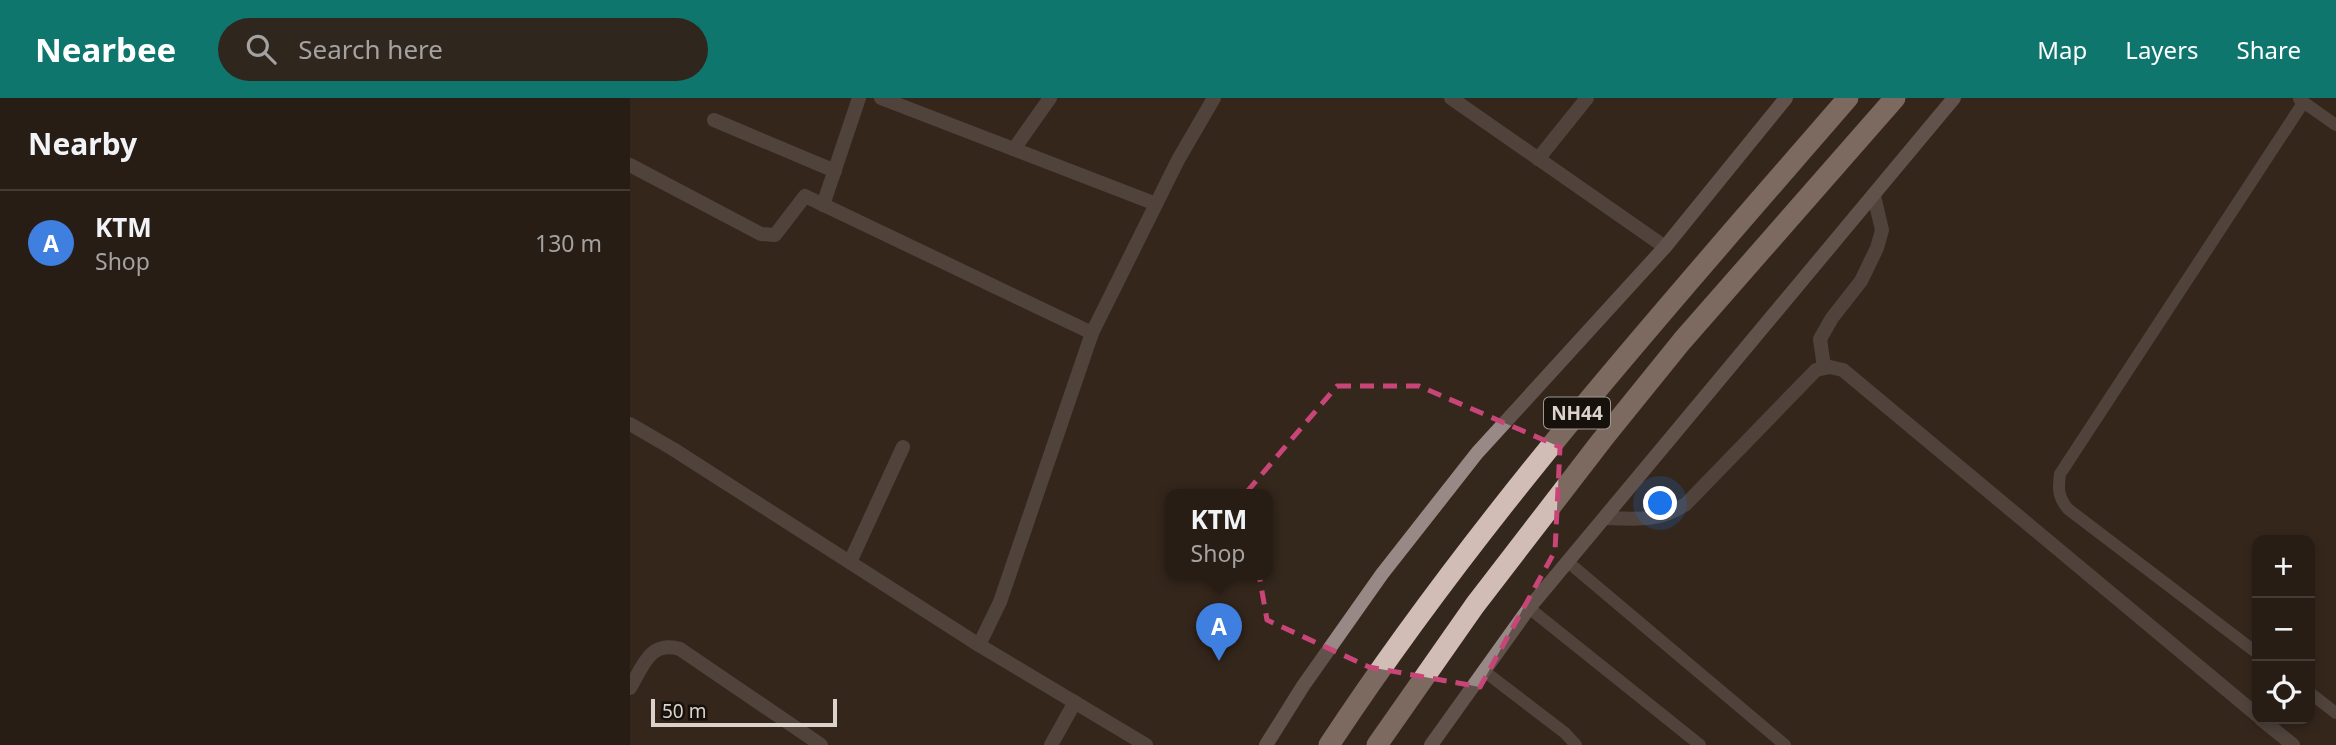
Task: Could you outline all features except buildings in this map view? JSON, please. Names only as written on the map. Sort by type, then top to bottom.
[{"type":"highway","name":"NH44","points":[[1329,745],[1380,668],[1489,523],[1615,366],[1848,98]]},
{"type":"highway","name":"NH44","points":[[1377,745],[1475,605],[1602,440],[1682,341],[1895,98]]},
{"type":"street","points":[[823,205],[859,98]]},
{"type":"street","points":[[881,98],[1156,204]]},
{"type":"street","points":[[1014,149],[1050,98]]},
{"type":"street","points":[[979,645],[1000,601],[1092,333],[1178,160],[1214,98]]},
{"type":"street","points":[[1451,98],[1665,247]]},
{"type":"street","points":[[1538,159],[1587,98]]},
{"type":"street","points":[[1266,745],[1303,686],[1382,574],[1477,453],[1665,247],[1786,98]]},
{"type":"street","points":[[1431,745],[1529,608],[1954,98]]},
{"type":"street","points":[[714,120],[835,171]]},
{"type":"street","points":[[630,165],[761,234],[775,235],[805,196],[1092,333]]},
{"type":"street","points":[[1824,367],[1820,339],[1832,318],[1861,281],[1880,239],[1882,230],[1874,196]]},
{"type":"street","points":[[1605,518],[1648,519],[1670,515],[1686,504],[1816,370],[1830,367],[1848,372],[2252,711]]},
{"type":"street","points":[[630,424],[979,645],[1146,745]]},
{"type":"street","points":[[850,562],[903,447]]},
{"type":"street","points":[[630,688],[651,653],[661,647],[680,649],[821,745]]},
{"type":"street","points":[[1051,745],[1075,702]]},
{"type":"street","points":[[2268,724],[2293,745]]},
{"type":"lane","points":[[2252,649],[2068,509],[2061,501],[2058,489],[2060,474],[2300,100],[2336,125]]},
{"type":"lane","points":[[1568,562],[1785,745]]},
{"type":"lane","points":[[1529,608],[1700,745]]},
{"type":"lane","points":[[1484,671],[1576,745]]},
{"type":"lane","points":[[2315,697],[2336,713]]},
{"type":"highlighted area","points":[[1337,386],[1419,386],[1560,447],[1555,551],[1480,687],[1369,667],[1267,620],[1245,494]]},
{"type":"place","name":"KTM","points":[[1219,661]]}]
